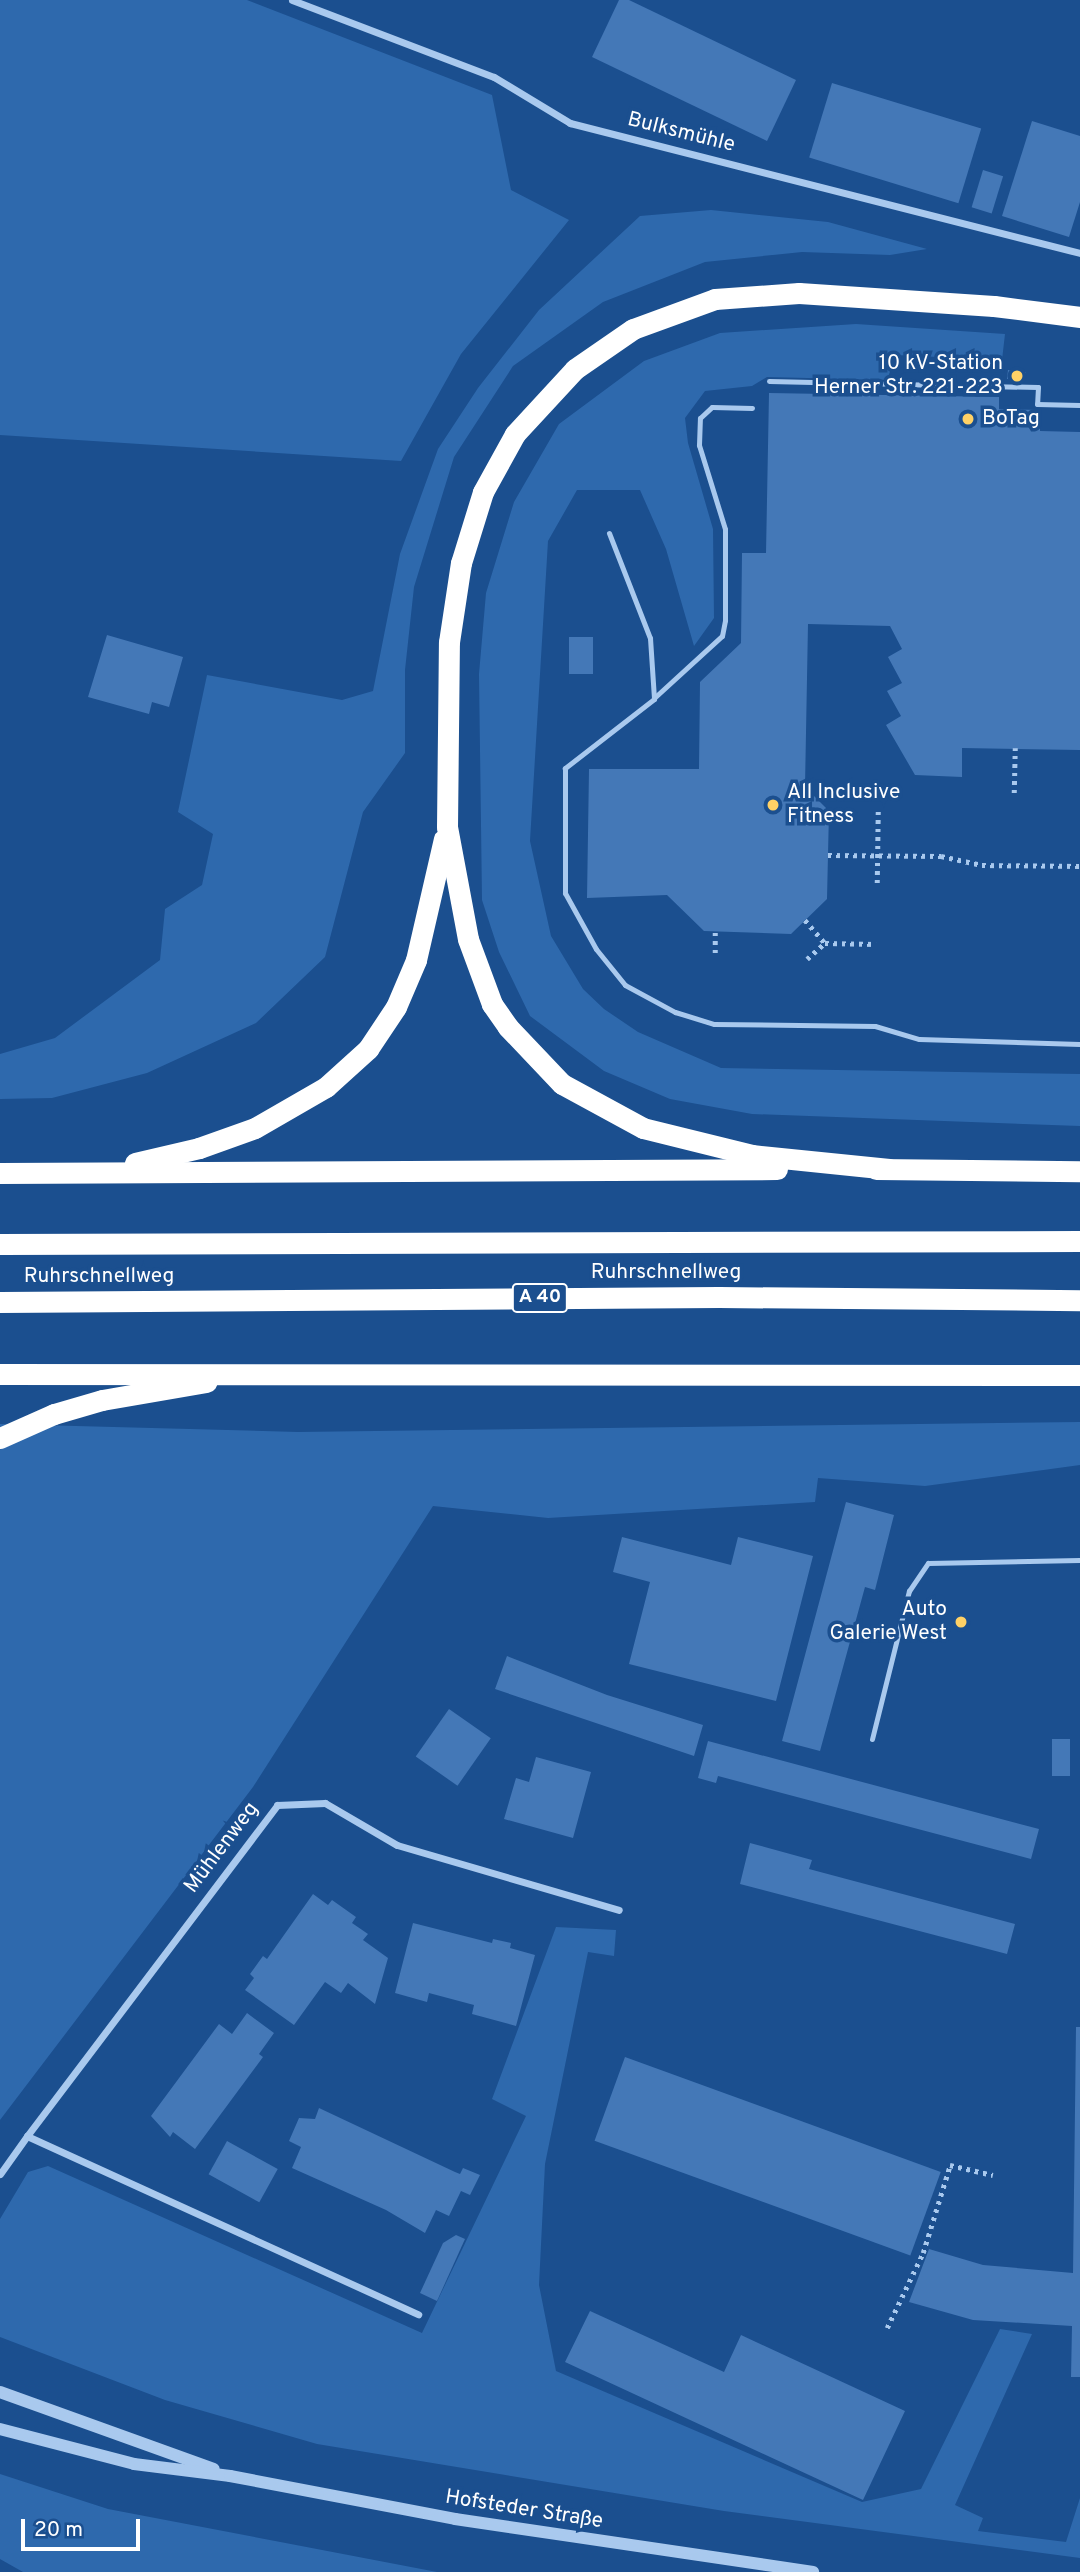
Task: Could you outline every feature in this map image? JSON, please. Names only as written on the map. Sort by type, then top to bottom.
[{"type":"highway","points":[[889,1169],[786,1160],[693,1144],[643,1128],[562,1084],[532,1056],[492,1004],[468,939],[447,827],[449,642],[461,564],[483,492],[515,434],[575,369],[633,329],[715,299],[799,293],[875,296],[1080,317]]},
{"type":"highway","points":[[72,1171],[199,1148],[255,1128],[335,1079],[368,1049],[396,1007],[416,960],[447,827]]},
{"type":"highway","points":[[0,1173],[889,1169],[1080,1171]]},
{"type":"highway","name":"Ruhrschnellweg","points":[[0,1244],[1080,1241]]},
{"type":"highway","name":"Ruhrschnellweg","points":[[0,1302],[705,1297],[1080,1300]]},
{"type":"highway","points":[[0,1374],[269,1371],[1080,1375]]},
{"type":"highway","points":[[0,1438],[54,1414],[102,1400],[269,1371]]},
{"type":"street","name":"Bulksmühle","points":[[292,0],[494,77],[570,123],[1080,253]]},
{"type":"street","name":"Mühlenweg","points":[[0,2174],[277,1805],[325,1803],[397,1845],[620,1910]]},
{"type":"street","points":[[27,2136],[418,2314]]},
{"type":"street","name":"Hofsteder Straße","points":[[0,2392],[139,2439],[230,2476]]},
{"type":"street","name":"Hofsteder Straße","points":[[0,2429],[134,2464],[230,2476],[455,2519],[813,2572]]},
{"type":"lane","points":[[769,381],[1038,387],[1037,404],[1080,405]]},
{"type":"lane","points":[[752,408],[712,407],[700,418],[699,445],[725,529],[725,620],[722,636],[654,699],[565,768],[565,892],[596,949],[625,985],[675,1012],[715,1024],[875,1026],[919,1039],[1080,1044]]},
{"type":"lane","points":[[609,533],[650,638],[654,699]]},
{"type":"lane","points":[[872,1739],[909,1591],[928,1563],[1080,1560]]},
{"type":"path","points":[[1014,793],[1015,748]]},
{"type":"path","points":[[877,883],[878,808]]},
{"type":"path","points":[[828,855],[941,856],[982,865],[1080,866]]},
{"type":"path","points":[[805,920],[825,943]]},
{"type":"path","points":[[715,932],[715,953]]},
{"type":"path","points":[[807,959],[825,943],[876,944]]},
{"type":"path","points":[[887,2328],[923,2253],[950,2165],[993,2175]]},
{"type":"shaded area","points":[[0,0],[247,0],[492,95],[511,190],[569,220],[461,354],[401,461],[0,435]]},
{"type":"shaded area","points":[[711,210],[828,222],[927,249],[890,255],[802,252],[705,262],[603,302],[513,366],[454,457],[414,587],[405,670],[405,753],[363,812],[325,957],[256,1023],[147,1073],[52,1098],[0,1099],[0,1054],[55,1038],[160,960],[165,909],[202,885],[213,834],[178,812],[207,675],[342,700],[373,691],[400,554],[438,449],[478,388],[539,310],[640,216]]},
{"type":"shaded area","points":[[856,324],[1005,334],[1002,360],[896,355],[887,380],[767,377],[752,386],[705,391],[685,418],[688,443],[713,529],[714,618],[694,646],[666,549],[640,490],[577,490],[548,541],[530,841],[551,936],[583,989],[604,1009],[638,1032],[721,1068],[1080,1074],[1080,1126],[752,1114],[670,1099],[604,1071],[530,1016],[499,952],[482,900],[479,674],[486,593],[514,502],[559,424],[644,361],[720,333]]},
{"type":"shaded area","points":[[1080,1422],[1080,1465],[925,1486],[818,1478],[815,1502],[548,1518],[433,1506],[253,1787],[0,2120],[0,1424],[298,1432]]},
{"type":"shaded area","points":[[556,1927],[616,1930],[614,1956],[588,1952],[545,2164],[539,2285],[556,2371],[862,2502],[921,2489],[1000,2329],[1032,2334],[955,2505],[983,2518],[978,2531],[1066,2542],[1080,2498],[1080,2558],[724,2511],[317,2444],[165,2400],[0,2337],[0,2219],[28,2172],[48,2166],[422,2333],[526,2116],[492,2099]]},
{"type":"shaded area","points":[[0,2474],[108,2509],[437,2572],[23,2572],[0,2559]]},
{"type":"building","points":[[619,0],[629,0],[796,80],[767,141],[592,57]]},
{"type":"building","points":[[832,83],[981,129],[958,203],[809,158]]},
{"type":"building","points":[[1032,121],[1080,136],[1080,202],[1069,237],[1002,216]]},
{"type":"building","points":[[983,170],[1003,176],[992,213],[972,207]]},
{"type":"building","name":"10 kV-Station Herner Str. 221-223","points":[[1008,370],[1026,372],[1025,381],[1007,379]]},
{"type":"building","points":[[769,393],[999,397],[999,409],[1040,410],[1040,431],[1080,432],[1080,750],[962,748],[962,777],[915,775],[886,725],[901,716],[887,691],[902,683],[888,657],[902,649],[890,626],[808,624],[805,787],[829,811],[827,899],[791,934],[704,931],[667,895],[587,898],[589,769],[699,769],[700,682],[741,643],[742,553],[766,553]]},
{"type":"building","points":[[107,635],[183,657],[169,707],[152,702],[149,714],[88,697]]},
{"type":"building","points":[[569,637],[593,637],[593,674],[569,674]]},
{"type":"building","points":[[846,1502],[894,1515],[875,1590],[865,1587],[820,1751],[782,1741]]},
{"type":"building","points":[[622,1537],[731,1565],[738,1537],[813,1556],[776,1701],[629,1664],[650,1582],[613,1572]]},
{"type":"building","points":[[507,1656],[607,1695],[703,1725],[694,1756],[495,1689]]},
{"type":"building","points":[[449,1709],[491,1738],[458,1786],[416,1757]]},
{"type":"building","points":[[1052,1739],[1070,1739],[1070,1776],[1052,1776]]},
{"type":"building","points":[[708,1741],[1039,1829],[1031,1859],[718,1776],[716,1783],[698,1778]]},
{"type":"building","points":[[536,1757],[591,1772],[573,1838],[504,1819],[516,1778],[529,1782]]},
{"type":"building","points":[[750,1843],[812,1860],[809,1869],[1015,1924],[1007,1954],[740,1884]]},
{"type":"building","points":[[313,1894],[328,1905],[332,1900],[356,1917],[352,1923],[368,1934],[363,1940],[388,1958],[375,2004],[348,1983],[341,1993],[325,1982],[294,2025],[245,1990],[254,1978],[250,1974],[263,1956],[267,1959]]},
{"type":"building","points":[[413,1923],[492,1943],[493,1939],[511,1943],[510,1948],[535,1955],[516,2026],[472,2014],[474,2005],[429,1993],[427,2002],[395,1993]]},
{"type":"building","points":[[247,2013],[274,2033],[259,2054],[263,2057],[195,2149],[173,2132],[170,2137],[151,2116],[219,2024],[232,2034]]},
{"type":"building","points":[[1076,2027],[1080,2027],[1080,2377],[1071,2377],[1072,2326],[973,2320],[909,2302],[929,2249],[983,2265],[1073,2273]]},
{"type":"building","points":[[625,2057],[941,2172],[910,2256],[595,2141]]},
{"type":"building","points":[[319,2108],[455,2172],[460,2174],[463,2168],[480,2175],[470,2195],[461,2191],[449,2216],[436,2210],[425,2233],[386,2210],[292,2168],[301,2147],[289,2141],[299,2118],[315,2119]]},
{"type":"building","points":[[227,2141],[278,2169],[259,2202],[209,2174]]},
{"type":"building","points":[[456,2235],[465,2239],[437,2301],[420,2293],[443,2243]]},
{"type":"building","points":[[590,2311],[724,2372],[741,2335],[905,2411],[863,2500],[565,2362]]},
{"type":"place","name":"10 kV-Station Herner Str. 221-223","points":[[1017,376]]},
{"type":"place","name":"BoTag","points":[[968,419]]},
{"type":"place","name":"All Inclusive Fitness","points":[[773,805]]},
{"type":"place","name":"Auto Galerie West","points":[[961,1622]]}]
